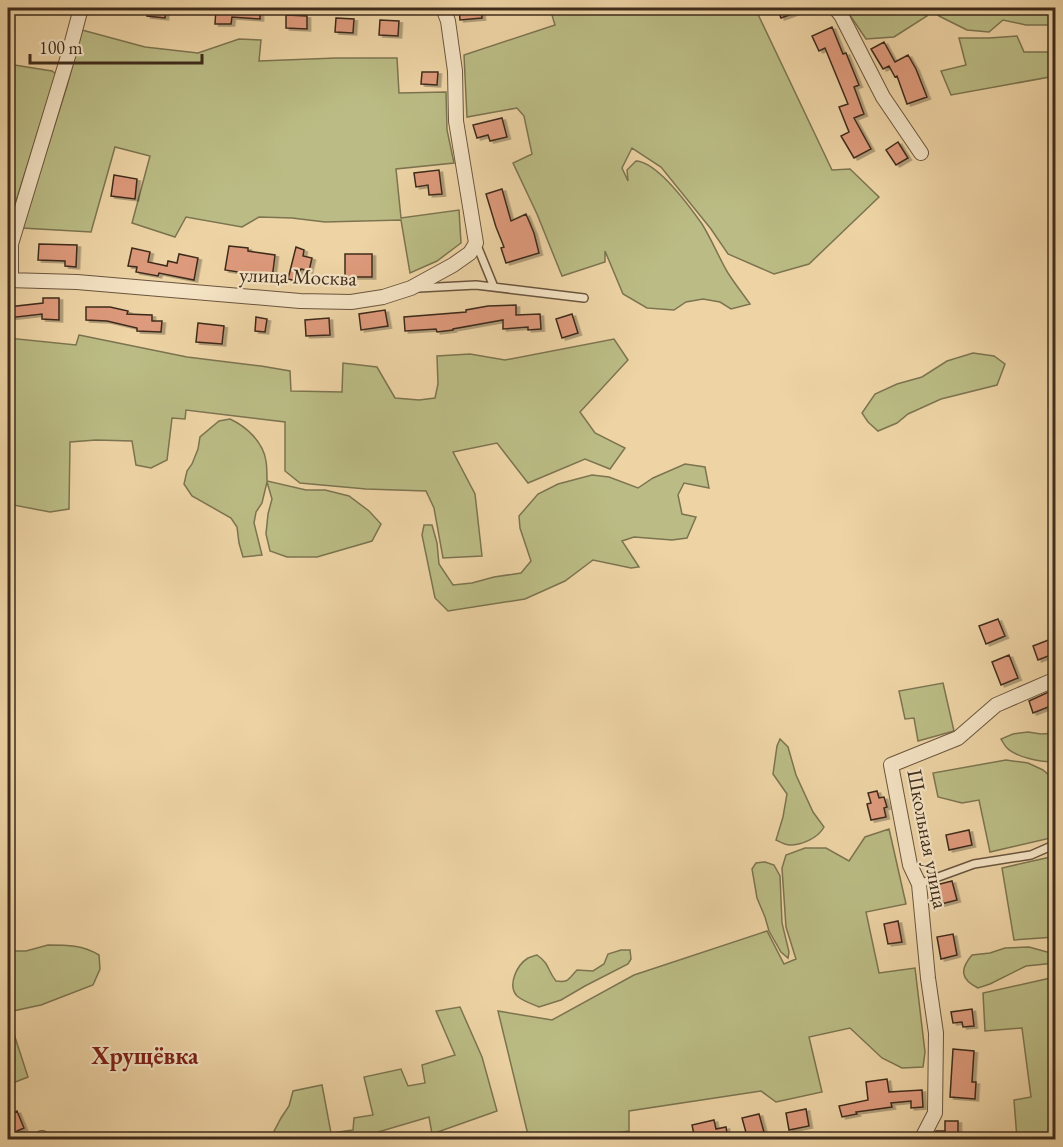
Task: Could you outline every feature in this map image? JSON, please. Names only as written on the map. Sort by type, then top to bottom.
[{"type":"street","points":[[9,280],[11,244],[81,8]]},
{"type":"street","points":[[443,8],[448,21],[455,70],[456,121],[476,243]]},
{"type":"street","points":[[835,8],[841,15],[883,97],[921,153]]},
{"type":"street","name":"улица Москва","points":[[9,280],[77,282],[300,301],[351,302],[382,297],[411,288],[471,253],[476,243]]},
{"type":"street","name":"Школьная улица","points":[[921,1140],[935,1113],[936,1033],[919,884],[910,865],[891,765],[957,738],[996,705],[1056,679]]},
{"type":"lane","points":[[476,243],[494,286]]},
{"type":"lane","points":[[411,288],[494,286],[584,298]]},
{"type":"lane","points":[[919,884],[974,864],[1030,855],[1056,844]]},
{"type":"green space","points":[[561,8],[755,8],[832,170],[850,169],[879,197],[809,264],[774,274],[728,254],[661,167],[632,148],[622,168],[628,181],[627,170],[636,161],[645,163],[663,177],[682,197],[702,224],[728,273],[750,304],[731,309],[720,302],[703,299],[686,302],[674,310],[647,308],[623,294],[605,251],[605,262],[562,276],[513,163],[532,154],[524,116],[517,108],[467,117],[464,55],[555,25],[551,12]]},
{"type":"green space","points":[[845,8],[917,8],[927,16],[894,37],[866,39]]},
{"type":"green space","points":[[930,8],[1055,8],[1055,25],[1026,25],[1003,20],[989,32],[967,30],[939,16]]},
{"type":"green space","points":[[82,30],[145,47],[198,53],[239,39],[261,40],[259,61],[397,58],[399,93],[446,92],[447,130],[454,163],[396,169],[401,218],[459,210],[461,243],[437,261],[410,273],[401,220],[325,222],[259,217],[242,227],[186,217],[175,237],[132,223],[150,156],[115,147],[91,232],[22,228],[67,86]]},
{"type":"green space","points":[[1017,36],[1024,52],[1055,52],[1055,76],[951,95],[941,71],[966,65],[959,38]]},
{"type":"green space","points":[[8,64],[52,71],[56,74],[12,214],[8,214]]},
{"type":"green space","points":[[79,335],[187,357],[290,371],[291,391],[342,392],[343,363],[377,367],[395,398],[419,400],[435,398],[438,384],[437,356],[470,354],[505,360],[614,339],[628,360],[580,412],[595,433],[625,448],[610,469],[585,459],[528,483],[497,443],[453,452],[475,494],[482,556],[443,558],[434,508],[426,491],[366,489],[300,483],[285,471],[285,422],[186,410],[185,419],[172,418],[167,460],[151,468],[136,465],[132,441],[70,442],[69,509],[50,512],[8,504],[8,338],[76,345]]},
{"type":"green space","points":[[973,353],[994,356],[1005,364],[997,385],[941,399],[878,431],[862,413],[875,394],[897,384],[922,377],[947,361]]},
{"type":"green space","points":[[230,419],[242,426],[258,441],[266,461],[267,481],[306,490],[325,490],[349,496],[369,511],[381,524],[372,541],[317,557],[287,557],[270,551],[266,534],[272,499],[267,482],[254,523],[262,555],[243,557],[237,527],[231,518],[192,496],[184,484],[187,471],[198,449],[200,437],[219,421]]},
{"type":"green space","points":[[685,464],[705,467],[709,488],[684,483],[678,495],[682,514],[696,517],[687,538],[672,540],[634,537],[622,541],[639,567],[631,568],[593,560],[565,581],[525,599],[448,611],[435,598],[422,535],[424,525],[432,525],[439,564],[453,585],[521,573],[531,561],[520,528],[519,516],[538,494],[558,484],[592,475],[609,477],[638,488],[653,478]]},
{"type":"green space","points":[[943,683],[954,731],[918,741],[914,718],[905,719],[899,691]]},
{"type":"green space","points":[[1055,733],[1055,762],[1023,757],[1007,748],[1001,739],[1013,734]]},
{"type":"green space","points":[[780,739],[788,747],[796,775],[813,812],[824,827],[814,838],[795,845],[776,840],[787,794],[773,774]]},
{"type":"green space","points":[[1006,760],[1028,763],[1043,770],[1052,778],[1055,792],[1055,837],[990,852],[979,800],[962,803],[938,797],[933,773]]},
{"type":"green space","points":[[889,829],[906,904],[866,912],[879,973],[915,968],[925,1052],[923,1067],[902,1068],[882,1058],[850,1028],[809,1037],[822,1092],[776,1102],[761,1091],[629,1111],[629,1131],[580,1139],[529,1139],[498,1011],[552,1020],[634,975],[767,931],[784,964],[796,959],[786,927],[782,868],[786,855],[805,848],[826,848],[849,861],[865,837]]},
{"type":"green space","points":[[1055,856],[1055,937],[1014,940],[1002,868]]},
{"type":"green space","points":[[765,862],[774,865],[780,876],[782,923],[789,952],[788,958],[781,952],[769,931],[757,898],[752,869],[756,863]]},
{"type":"green space","points":[[48,945],[81,947],[99,955],[100,969],[93,985],[41,1005],[8,1012],[8,951],[26,951]]},
{"type":"green space","points":[[1029,947],[1047,952],[1055,951],[1055,963],[1026,966],[978,988],[965,977],[965,965],[972,955],[1005,948]]},
{"type":"green space","points":[[630,950],[631,959],[628,964],[561,1000],[539,1007],[519,998],[514,991],[515,976],[520,965],[528,958],[537,955],[544,961],[556,981],[564,981],[568,980],[577,970],[593,971],[604,964],[608,954]]},
{"type":"green space","points":[[1055,977],[1055,1139],[1017,1139],[1014,1100],[1031,1097],[1022,1028],[985,1031],[983,993]]},
{"type":"green space","points":[[460,1007],[482,1057],[497,1111],[432,1134],[429,1117],[378,1132],[379,1139],[270,1139],[289,1106],[293,1091],[322,1085],[331,1133],[353,1130],[354,1118],[373,1115],[364,1077],[401,1069],[408,1086],[425,1083],[422,1065],[455,1055],[436,1011]]},
{"type":"green space","points":[[8,1034],[14,1034],[28,1077],[8,1085]]},
{"type":"building","points":[[148,8],[166,8],[165,18],[147,16]]},
{"type":"building","points":[[216,8],[260,8],[260,19],[232,17],[231,24],[215,24]]},
{"type":"building","points":[[459,8],[481,8],[482,18],[460,20]]},
{"type":"building","points":[[777,8],[808,8],[781,18]]},
{"type":"building","points":[[286,15],[307,16],[307,29],[286,28]]},
{"type":"building","points":[[336,18],[354,19],[353,33],[335,32]]},
{"type":"building","points":[[380,20],[399,21],[398,36],[379,35]]},
{"type":"building","points":[[832,27],[859,85],[854,87],[864,114],[854,118],[871,149],[854,158],[841,136],[849,132],[839,107],[848,104],[825,48],[819,51],[812,36]]},
{"type":"building","points":[[884,42],[895,62],[908,55],[927,97],[907,104],[897,76],[895,77],[889,66],[883,69],[871,49]]},
{"type":"building","points":[[422,72],[438,72],[437,85],[421,84]]},
{"type":"building","points":[[502,118],[507,137],[490,141],[488,135],[477,138],[473,125]]},
{"type":"building","points":[[898,142],[908,158],[896,165],[886,150]]},
{"type":"building","points":[[439,170],[442,194],[429,195],[428,185],[416,187],[414,173]]},
{"type":"building","points":[[114,175],[137,179],[135,199],[111,196]]},
{"type":"building","points":[[502,189],[511,221],[526,214],[539,253],[506,263],[501,248],[504,247],[486,194]]},
{"type":"building","points":[[39,244],[77,245],[76,267],[65,266],[65,261],[38,260]]},
{"type":"building","points":[[229,246],[275,255],[272,279],[225,270]]},
{"type":"building","points":[[296,247],[304,250],[303,256],[312,258],[309,271],[301,269],[297,281],[288,279]]},
{"type":"building","points":[[132,248],[150,252],[148,262],[167,266],[168,261],[177,263],[179,254],[198,258],[194,280],[159,273],[158,276],[136,272],[137,267],[128,266]]},
{"type":"building","points":[[345,254],[372,254],[372,277],[345,277]]},
{"type":"building","points":[[43,298],[59,298],[59,320],[42,319],[42,314],[8,318],[8,307],[43,303]]},
{"type":"building","points":[[516,305],[516,315],[540,314],[541,329],[528,330],[528,327],[503,329],[503,320],[437,332],[436,329],[405,331],[404,317],[466,312],[466,310],[488,306]]},
{"type":"building","points":[[86,307],[110,307],[128,311],[127,314],[152,315],[152,321],[162,321],[161,332],[137,331],[137,328],[107,321],[86,320]]},
{"type":"building","points":[[385,310],[388,326],[361,330],[359,314]]},
{"type":"building","points":[[572,314],[578,333],[562,338],[556,319]]},
{"type":"building","points":[[256,317],[267,319],[265,332],[255,331]]},
{"type":"building","points":[[329,318],[330,335],[306,336],[305,320]]},
{"type":"building","points":[[198,323],[224,326],[222,344],[196,342]]},
{"type":"building","points":[[998,619],[1005,636],[986,644],[979,626]]},
{"type":"building","points":[[1056,637],[1056,653],[1038,660],[1033,646]]},
{"type":"building","points":[[1009,655],[1018,678],[1001,685],[992,662]]},
{"type":"building","points":[[1053,690],[1056,695],[1056,704],[1033,713],[1029,701]]},
{"type":"building","points":[[877,791],[879,798],[884,797],[887,807],[884,808],[886,817],[871,820],[867,804],[871,803],[868,793]]},
{"type":"building","points":[[969,830],[972,845],[949,850],[946,835]]},
{"type":"building","points":[[952,881],[957,900],[941,904],[936,885]]},
{"type":"building","points":[[898,921],[902,942],[888,944],[884,924]]},
{"type":"building","points":[[953,934],[957,955],[941,959],[937,937]]},
{"type":"building","points":[[972,1009],[974,1026],[963,1027],[962,1022],[953,1023],[951,1012]]},
{"type":"building","points":[[953,1049],[974,1051],[972,1082],[976,1082],[975,1099],[950,1097]]},
{"type":"building","points":[[887,1079],[889,1092],[922,1090],[923,1107],[911,1108],[911,1101],[891,1103],[892,1107],[856,1112],[857,1114],[842,1117],[839,1106],[868,1100],[866,1082]]},
{"type":"building","points":[[806,1109],[809,1126],[789,1130],[786,1113]]},
{"type":"building","points":[[17,1111],[24,1128],[8,1135],[8,1115]]},
{"type":"building","points":[[759,1114],[764,1132],[747,1136],[742,1118]]},
{"type":"building","points":[[714,1120],[716,1129],[726,1127],[728,1140],[695,1140],[692,1125]]},
{"type":"building","points":[[945,1121],[958,1121],[958,1140],[931,1140],[936,1131],[945,1131]]},
{"type":"district","name":"Хрущёвка","points":[[145,1055]]}]
